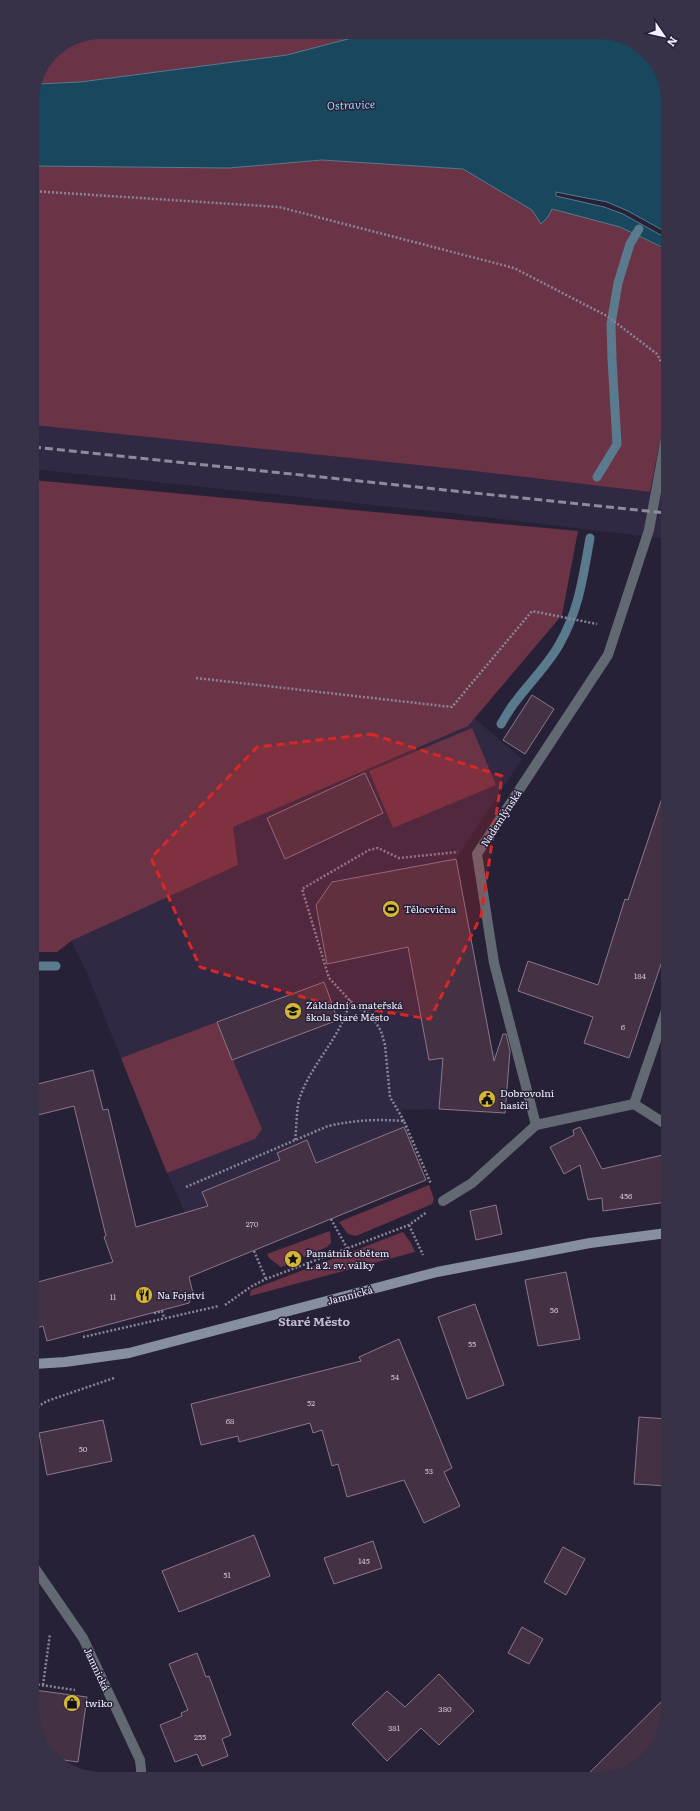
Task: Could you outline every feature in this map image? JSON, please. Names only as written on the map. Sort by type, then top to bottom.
[{"type":"main road","name":"Jamnická","points":[[39,1364],[65,1362],[129,1353],[437,1272],[590,1243],[661,1234]]},
{"type":"street","name":"Nademlýnská","points":[[536,1125],[494,963],[477,854],[608,655],[649,530],[661,464]]},
{"type":"street","points":[[634,1104],[661,1025]]},
{"type":"street","points":[[441,1202],[472,1183],[536,1125],[634,1104],[661,1121]]},
{"type":"street","name":"Jamnická","points":[[39,1574],[83,1638],[140,1760],[141,1772]]},
{"type":"path","points":[[39,191],[279,206],[514,268],[607,316],[657,354],[661,362]]},
{"type":"path","points":[[196,678],[452,707],[532,611],[617,628]]},
{"type":"path","points":[[225,1305],[252,1286],[266,1279],[408,1225],[441,1202],[404,1121],[390,1097],[385,1045],[381,1031],[371,1015],[355,1006],[329,978],[302,889],[369,850],[378,848],[399,858],[461,851],[477,854]]},
{"type":"path","points":[[295,1140],[300,1097],[318,1063],[338,1031],[347,1013],[350,1000]]},
{"type":"path","points":[[186,1187],[328,1126],[349,1121],[374,1119],[404,1121]]},
{"type":"path","points":[[331,1219],[347,1248]]},
{"type":"path","points":[[408,1225],[424,1257]]},
{"type":"path","points":[[254,1251],[266,1279]]},
{"type":"path","points":[[155,1312],[162,1311],[164,1318]]},
{"type":"path","points":[[43,1685],[50,1634]]},
{"type":"path","points":[[39,1685],[75,1690]]},
{"type":"highlighted area","points":[[371,734],[502,776],[481,916],[430,1019],[316,1001],[200,967],[151,858],[257,747]]},
{"type":"shaded area","points":[[348,39],[287,55],[80,82],[41,84],[45,74],[60,54],[70,47],[89,40]]},
{"type":"shaded area","points":[[322,160],[463,169],[532,210],[541,224],[548,217],[552,209],[620,227],[661,248],[661,436],[650,492],[465,470],[39,426],[39,166],[232,168]]},
{"type":"shaded area","points":[[39,426],[465,470],[661,493],[661,538],[460,514],[39,470]]},
{"type":"shaded area","points":[[39,481],[578,531],[562,615],[468,726],[233,827],[238,865],[71,941],[57,952],[39,952]]},
{"type":"shaded area","name":"Základní a mateřská škola Staré Město","points":[[474,718],[522,759],[456,859],[468,915],[467,920],[492,1048],[508,1077],[442,1073],[439,1109],[401,1110],[426,1180],[208,1269],[189,1221],[167,1173],[87,973],[71,941],[238,865],[232,827],[467,726]]},
{"type":"shaded area","points":[[472,728],[496,785],[393,828],[369,771]]},
{"type":"shaded area","points":[[217,1022],[262,1129],[255,1139],[167,1173],[121,1058]]},
{"type":"shaded area","points":[[429,1185],[434,1199],[432,1204],[356,1236],[348,1234],[339,1222]]},
{"type":"shaded area","points":[[330,1231],[331,1243],[327,1247],[304,1257],[298,1251],[289,1251],[285,1257],[286,1265],[281,1267],[269,1258],[267,1254]]},
{"type":"shaded area","points":[[403,1232],[411,1243],[415,1252],[250,1296],[251,1290]]},
{"type":"water","name":"Ostravice","points":[[348,39],[611,40],[630,47],[640,54],[651,67],[659,85],[661,101],[661,229],[628,211],[607,202],[556,192],[556,196],[604,207],[623,214],[661,235],[661,247],[620,227],[552,209],[548,217],[541,224],[532,210],[463,169],[322,160],[229,168],[39,166],[39,97],[41,84],[80,82],[287,55]]},
{"type":"building","points":[[532,695],[554,709],[525,754],[503,740]]},
{"type":"building","points":[[365,773],[383,813],[285,859],[267,818]]},
{"type":"building","points":[[661,801],[661,965],[629,1058],[584,1043],[593,1017],[518,991],[528,961],[598,985],[625,899],[628,900]]},
{"type":"building","points":[[456,859],[494,1061],[503,1034],[506,1034],[510,1051],[505,1113],[439,1109],[443,1058],[429,1060],[408,947],[327,964],[316,905],[332,882]]},
{"type":"building","points":[[324,982],[338,1020],[232,1060],[217,1022]]},
{"type":"building","points":[[93,1070],[103,1110],[108,1109],[136,1227],[208,1206],[202,1192],[280,1160],[277,1153],[307,1140],[316,1163],[404,1127],[426,1180],[189,1277],[193,1293],[189,1303],[47,1341],[43,1326],[39,1327],[39,1282],[113,1262],[104,1237],[106,1236],[74,1106],[39,1115],[39,1084]]},
{"type":"building","points":[[580,1127],[602,1169],[661,1155],[661,1203],[603,1211],[602,1198],[588,1200],[580,1165],[564,1174],[550,1147],[574,1135],[573,1130]]},
{"type":"building","points":[[496,1205],[502,1234],[476,1240],[470,1211]]},
{"type":"building","points":[[566,1272],[580,1339],[538,1346],[525,1280]]},
{"type":"building","points":[[475,1304],[504,1385],[467,1399],[438,1317]]},
{"type":"building","points":[[399,1339],[452,1468],[444,1472],[460,1506],[424,1523],[404,1480],[347,1497],[338,1464],[332,1466],[322,1430],[313,1433],[310,1423],[239,1442],[238,1436],[201,1445],[191,1404],[361,1361],[359,1357]]},
{"type":"building","points":[[639,1417],[661,1419],[661,1486],[634,1484]]},
{"type":"building","points":[[103,1420],[112,1461],[47,1475],[39,1433]]},
{"type":"building","points":[[254,1535],[270,1576],[179,1612],[162,1571]]},
{"type":"building","points":[[373,1541],[382,1568],[334,1584],[324,1558]]},
{"type":"building","points":[[563,1547],[585,1559],[566,1595],[544,1582]]},
{"type":"building","points":[[522,1627],[543,1639],[529,1664],[508,1653]]},
{"type":"building","points":[[197,1653],[206,1677],[209,1676],[231,1735],[222,1739],[228,1756],[202,1766],[197,1754],[175,1762],[160,1725],[182,1716],[181,1713],[188,1710],[169,1664]]},
{"type":"building","points":[[439,1674],[474,1711],[439,1745],[421,1728],[387,1761],[352,1724],[387,1691],[405,1707]]},
{"type":"building","points":[[39,1691],[87,1697],[78,1762],[65,1760],[57,1754],[49,1744],[41,1726]]},
{"type":"building","points":[[661,1702],[658,1730],[648,1748],[640,1757],[626,1766],[615,1770],[590,1772]]},
{"type":"waterway","points":[[597,477],[617,444],[611,324],[618,283],[630,244],[639,229]]},
{"type":"waterway","points":[[501,724],[510,709],[549,660],[566,632],[576,606],[590,538]]},
{"type":"waterway","points":[[39,966],[56,966]]},
{"type":"railway","points":[[39,448],[661,512]]},
{"type":"place","name":"Tělocvična","points":[[391,909]]},
{"type":"place","name":"Základní a mateřská škola Staré Město","points":[[293,1011]]},
{"type":"place","name":"Dobrovolní hasiči","points":[[487,1099]]},
{"type":"place","name":"Památník obětem 1. a 2. sv. války","points":[[293,1259]]},
{"type":"place","name":"Na Fojství","points":[[144,1295]]},
{"type":"place","name":"twiko","points":[[72,1703]]},
{"type":"district","name":"Staré Město","points":[[314,1322]]}]
